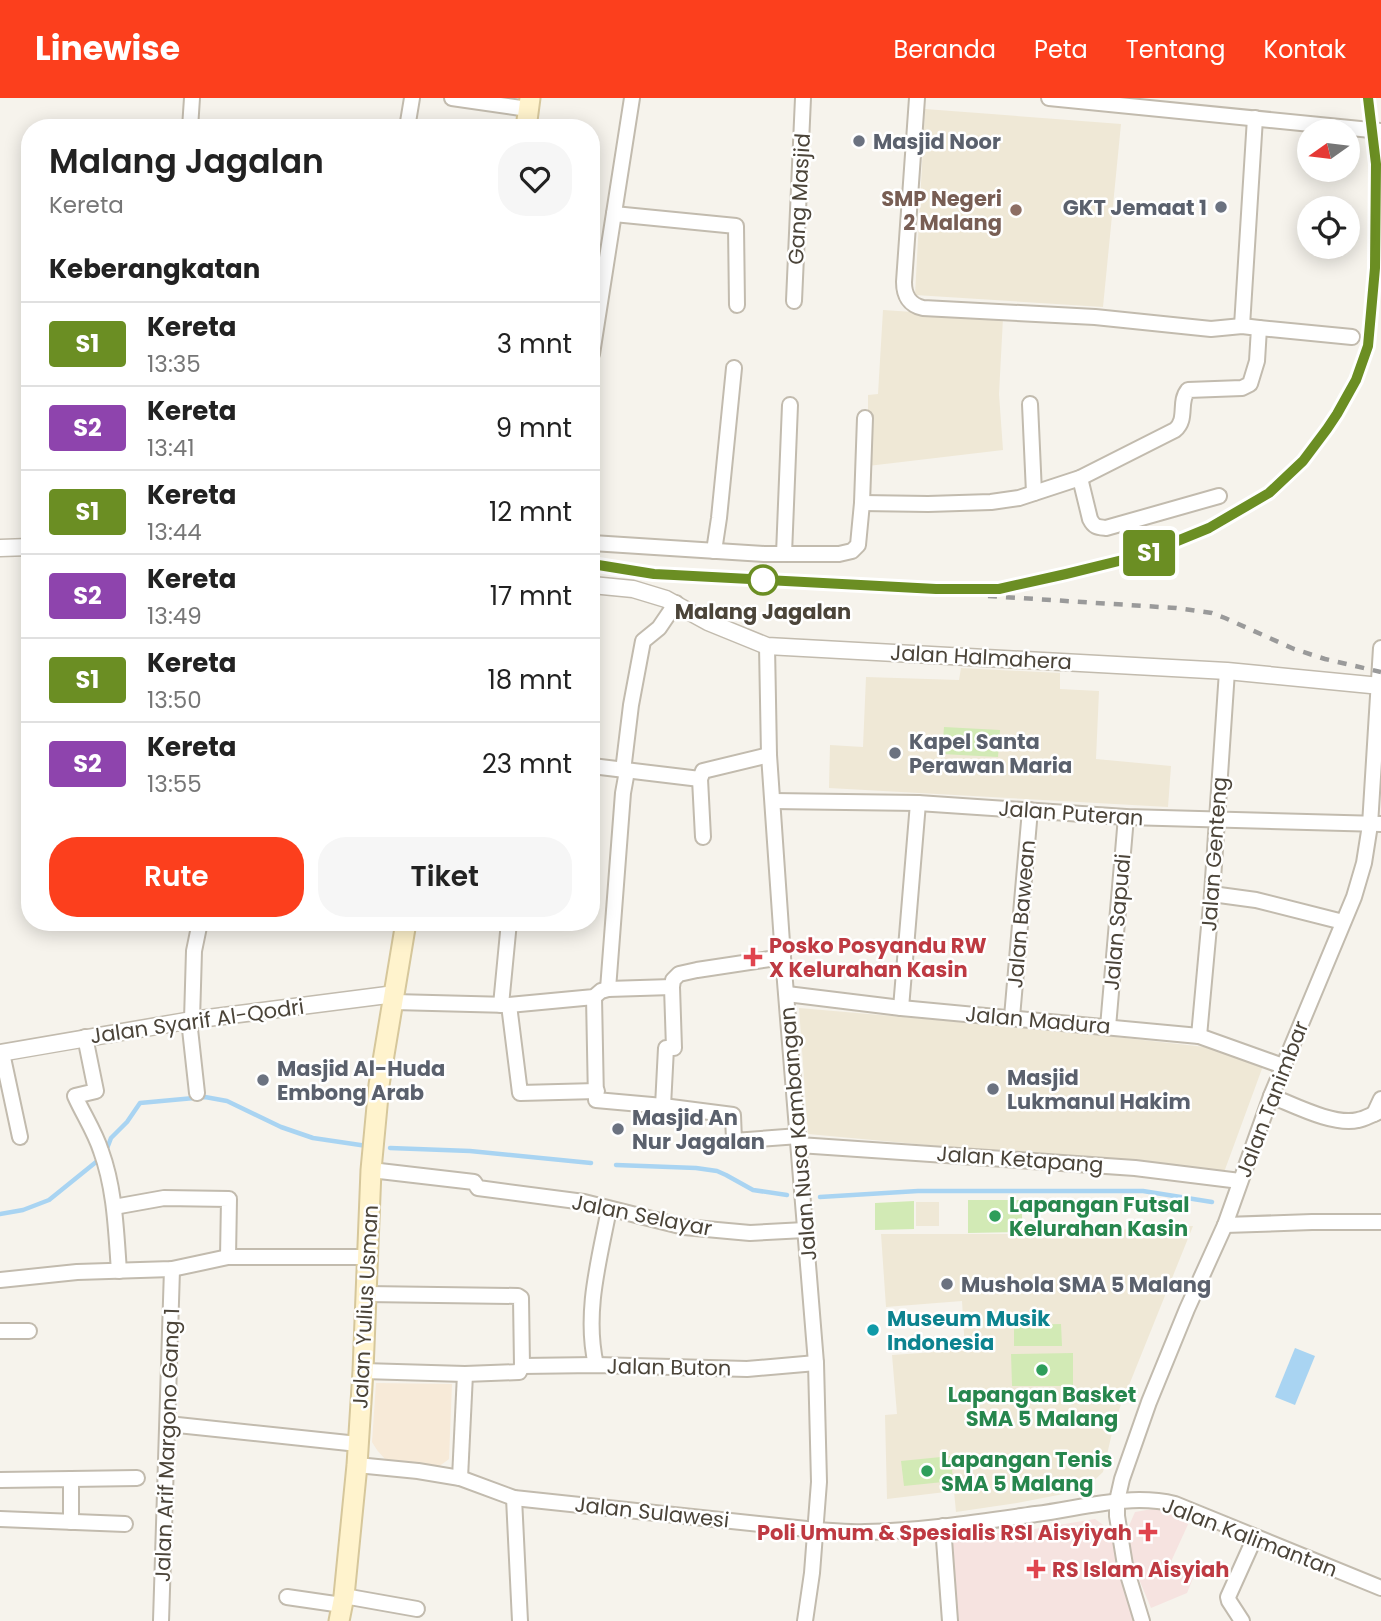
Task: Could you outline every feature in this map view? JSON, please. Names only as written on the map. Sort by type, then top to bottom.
[{"type":"main road","name":"Jalan Yulius Usman","points":[[343,1613],[363,1371],[371,1170],[379,1085],[405,931]]},
{"type":"street","points":[[191,119],[192,98]]},
{"type":"street","points":[[408,119],[412,98]]},
{"type":"street","points":[[452,98],[528,112]]},
{"type":"street","points":[[600,303],[632,98]]},
{"type":"street","name":"Gang Masjid","points":[[794,301],[803,98]]},
{"type":"street","points":[[917,98],[904,282],[906,296],[913,304],[923,308],[1096,317],[1211,329],[1242,326],[1352,337]]},
{"type":"street","points":[[1049,98],[1381,131]]},
{"type":"street","points":[[1242,326],[1255,118]]},
{"type":"street","points":[[614,214],[736,226],[737,305]]},
{"type":"street","points":[[862,503],[991,502],[1019,498],[1080,478],[1180,426],[1184,393],[1188,390],[1242,388],[1250,384],[1257,361],[1259,328]]},
{"type":"street","points":[[714,551],[734,368]]},
{"type":"street","points":[[1030,404],[1034,493]]},
{"type":"street","points":[[784,554],[790,405]]},
{"type":"street","points":[[600,544],[784,554],[839,554],[852,551],[858,545],[865,418]]},
{"type":"street","points":[[1080,478],[1090,519],[1097,527],[1106,528],[1219,496]]},
{"type":"street","points":[[0,548],[21,547]]},
{"type":"street","name":"Jalan Halmahera","points":[[600,586],[633,589],[676,603],[708,622],[767,646],[1227,671],[1379,686]]},
{"type":"street","points":[[608,989],[633,692],[643,642],[659,628],[676,603]]},
{"type":"street","name":"Jalan Nusa Kambangan","points":[[767,646],[769,755],[816,1363],[819,1482],[805,1621]]},
{"type":"street","name":"Jalan Tanimbar","points":[[1117,1501],[1149,1402],[1187,1308],[1225,1225],[1271,1096],[1354,897],[1375,824],[1381,648]]},
{"type":"street","name":"Jalan Genteng","points":[[1199,1036],[1212,894],[1227,671]]},
{"type":"street","points":[[703,837],[701,773],[705,769],[769,755]]},
{"type":"street","points":[[600,767],[700,779]]},
{"type":"street","name":"Jalan Puteran","points":[[773,801],[918,803],[1126,817],[1375,824]]},
{"type":"street","points":[[901,1008],[918,803]]},
{"type":"street","name":"Jalan Bawean","points":[[1012,1017],[1030,810]]},
{"type":"street","name":"Jalan Sapudi","points":[[1108,1027],[1126,817]]},
{"type":"street","points":[[1212,894],[1256,900],[1343,922]]},
{"type":"street","points":[[197,1093],[191,1020],[194,951],[198,931]]},
{"type":"street","points":[[509,931],[505,1005],[520,1093],[597,1091]]},
{"type":"street","points":[[594,998],[596,1100],[663,1106],[666,1048],[674,1048],[674,980],[679,974],[697,970],[783,957]]},
{"type":"street","points":[[395,998],[505,1005],[594,998],[601,991],[608,989],[672,987]]},
{"type":"street","name":"Jalan Madura","points":[[787,994],[901,1008],[1199,1036],[1283,1066]]},
{"type":"street","name":"Jalan Syarif Al-Qodri","points":[[1,1053],[191,1020],[395,998]]},
{"type":"street","points":[[85,1037],[96,1091],[75,1096],[103,1156],[114,1207],[119,1271]]},
{"type":"street","points":[[1,1053],[20,1137]]},
{"type":"street","points":[[1271,1096],[1321,1116],[1348,1122],[1378,1112],[1381,1099]]},
{"type":"street","name":"Jalan Ketapang","points":[[663,1106],[733,1115],[734,1141],[799,1140],[1135,1168],[1240,1181]]},
{"type":"street","name":"Jalan Selayar","points":[[371,1170],[474,1182],[478,1188],[584,1202],[684,1227],[750,1233],[805,1230]]},
{"type":"street","points":[[114,1207],[164,1198],[229,1199],[228,1257]]},
{"type":"street","points":[[596,1365],[591,1332],[593,1293],[608,1209]]},
{"type":"street","points":[[1225,1225],[1381,1222]]},
{"type":"street","points":[[0,1280],[29,1276],[172,1269],[228,1257],[367,1257]]},
{"type":"street","name":"Jalan Arif Margono Gang 1","points":[[161,1621],[172,1269]]},
{"type":"street","points":[[366,1294],[518,1296],[521,1298],[522,1366]]},
{"type":"street","points":[[0,1331],[29,1331]]},
{"type":"street","name":"Jalan Buton","points":[[465,1374],[519,1372],[522,1366],[747,1369],[816,1363]]},
{"type":"street","points":[[363,1371],[465,1374],[460,1478]]},
{"type":"street","points":[[168,1424],[358,1444]]},
{"type":"street","name":"Jalan Sulawesi","points":[[357,1465],[460,1478],[514,1498],[816,1530],[912,1530],[1117,1501]]},
{"type":"street","points":[[0,1480],[136,1478]]},
{"type":"street","points":[[71,1479],[71,1522]]},
{"type":"street","points":[[514,1498],[520,1621]]},
{"type":"street","name":"Jalan Kalimantan","points":[[1117,1501],[1158,1500],[1175,1504],[1381,1588]]},
{"type":"street","points":[[1117,1501],[1123,1553],[1142,1621]]},
{"type":"street","points":[[0,1520],[125,1524]]},
{"type":"street","points":[[943,1526],[950,1621]]},
{"type":"street","points":[[1242,1621],[1228,1597],[1255,1536]]},
{"type":"street","points":[[512,1621],[518,1583]]},
{"type":"street","points":[[286,1597],[343,1613],[417,1609]]},
{"type":"shaded area","name":"SMP Negeri 2 Malang","points":[[925,109],[1121,124],[1103,307],[915,295]]},
{"type":"shaded area","points":[[883,310],[1003,318],[999,394],[1003,450],[868,466],[868,395],[878,394]]},
{"type":"shaded area","points":[[961,668],[1060,673],[1060,689],[1099,691],[1096,759],[1171,766],[1168,807],[829,788],[830,745],[863,747],[866,677],[959,680]]},
{"type":"shaded area","points":[[799,1008],[1054,1030],[1223,1049],[1263,1066],[1223,1175],[808,1134]]},
{"type":"shaded area","points":[[916,1202],[939,1202],[939,1226],[916,1226]]},
{"type":"shaded area","points":[[1193,1226],[1115,1420],[1103,1472],[1084,1490],[956,1512],[954,1491],[887,1499],[885,1415],[897,1414],[892,1355],[965,1350],[962,1301],[886,1307],[881,1234],[1026,1234]]},
{"type":"shaded area","points":[[376,1383],[452,1384],[449,1459],[434,1470],[395,1467],[385,1459],[372,1442]]},
{"type":"shaded area","name":"RS Islam Aisyiah","points":[[1158,1508],[1190,1520],[1169,1566],[1193,1578],[1187,1593],[1151,1608],[1125,1535],[1135,1512]]},
{"type":"shaded area","name":"RS Islam Aisyiah","points":[[1095,1519],[1109,1529],[1134,1621],[956,1621],[952,1539]]},
{"type":"green space","points":[[944,727],[1000,730],[998,757],[942,754]]},
{"type":"green space","name":"Lapangan Futsal Kelurahan Kasin","points":[[968,1200],[1021,1200],[1023,1232],[968,1233]]},
{"type":"green space","points":[[914,1201],[914,1229],[875,1230],[875,1203]]},
{"type":"green space","points":[[1061,1324],[1062,1346],[1014,1346],[1014,1325]]},
{"type":"green space","name":"Lapangan Basket SMA 5 Malang","points":[[1073,1353],[1073,1386],[1012,1386],[1011,1354]]},
{"type":"green space","name":"Lapangan Tenis SMA 5 Malang","points":[[951,1456],[953,1481],[904,1486],[901,1461]]},
{"type":"water","points":[[1295,1348],[1315,1356],[1295,1405],[1275,1397]]},
{"type":"waterway","points":[[106,1151],[111,1138],[127,1122],[140,1103],[205,1097],[227,1101],[281,1127],[313,1138],[367,1146]]},
{"type":"waterway","points":[[390,1148],[470,1151],[591,1163]]},
{"type":"waterway","points":[[0,1214],[23,1210],[49,1200],[101,1158]]},
{"type":"waterway","points":[[616,1165],[717,1171],[753,1190],[787,1195]]},
{"type":"waterway","points":[[820,1197],[918,1191],[1143,1191],[1212,1202]]},
{"type":"railway","points":[[600,565],[654,574],[936,589],[996,589],[1143,555],[1183,540],[1228,518],[1269,493],[1317,444],[1356,380],[1368,346],[1375,268],[1376,164],[1368,98]]},
{"type":"railway","points":[[988,596],[1176,608],[1212,613],[1294,649],[1381,672]]},
{"type":"train","name":"S1","points":[[600,565],[654,574],[936,589],[996,589],[1143,555],[1183,540],[1228,518],[1269,493],[1317,444],[1356,380],[1368,346],[1375,268],[1376,164],[1368,98]]},
{"type":"place","name":"Masjid Noor","points":[[859,141]]},
{"type":"place","name":"GKT Jemaat 1","points":[[1221,207]]},
{"type":"place","name":"SMP Negeri 2 Malang","points":[[1016,210]]},
{"type":"place","name":"Malang Jagalan","points":[[763,580]]},
{"type":"place","name":"Kapel Santa Perawan Maria","points":[[895,753]]},
{"type":"place","name":"Posko Posyandu RW X Kelurahan Kasin","points":[[753,957]]},
{"type":"place","name":"Masjid Al-Huda Embong Arab","points":[[263,1080]]},
{"type":"place","name":"Masjid Lukmanul Hakim","points":[[993,1089]]},
{"type":"place","name":"Masjid An Nur Jagalan","points":[[618,1129]]},
{"type":"place","name":"Lapangan Futsal Kelurahan Kasin","points":[[995,1216]]},
{"type":"place","name":"Mushola SMA 5 Malang","points":[[947,1284]]},
{"type":"place","name":"Museum Musik Indonesia","points":[[873,1330]]},
{"type":"place","name":"Lapangan Basket SMA 5 Malang","points":[[1042,1370]]},
{"type":"place","name":"Lapangan Tenis SMA 5 Malang","points":[[927,1471]]},
{"type":"place","name":"Poli Umum & Spesialis RSI Aisyiyah","points":[[1148,1532]]},
{"type":"place","name":"RS Islam Aisyiah","points":[[1036,1569]]}]
